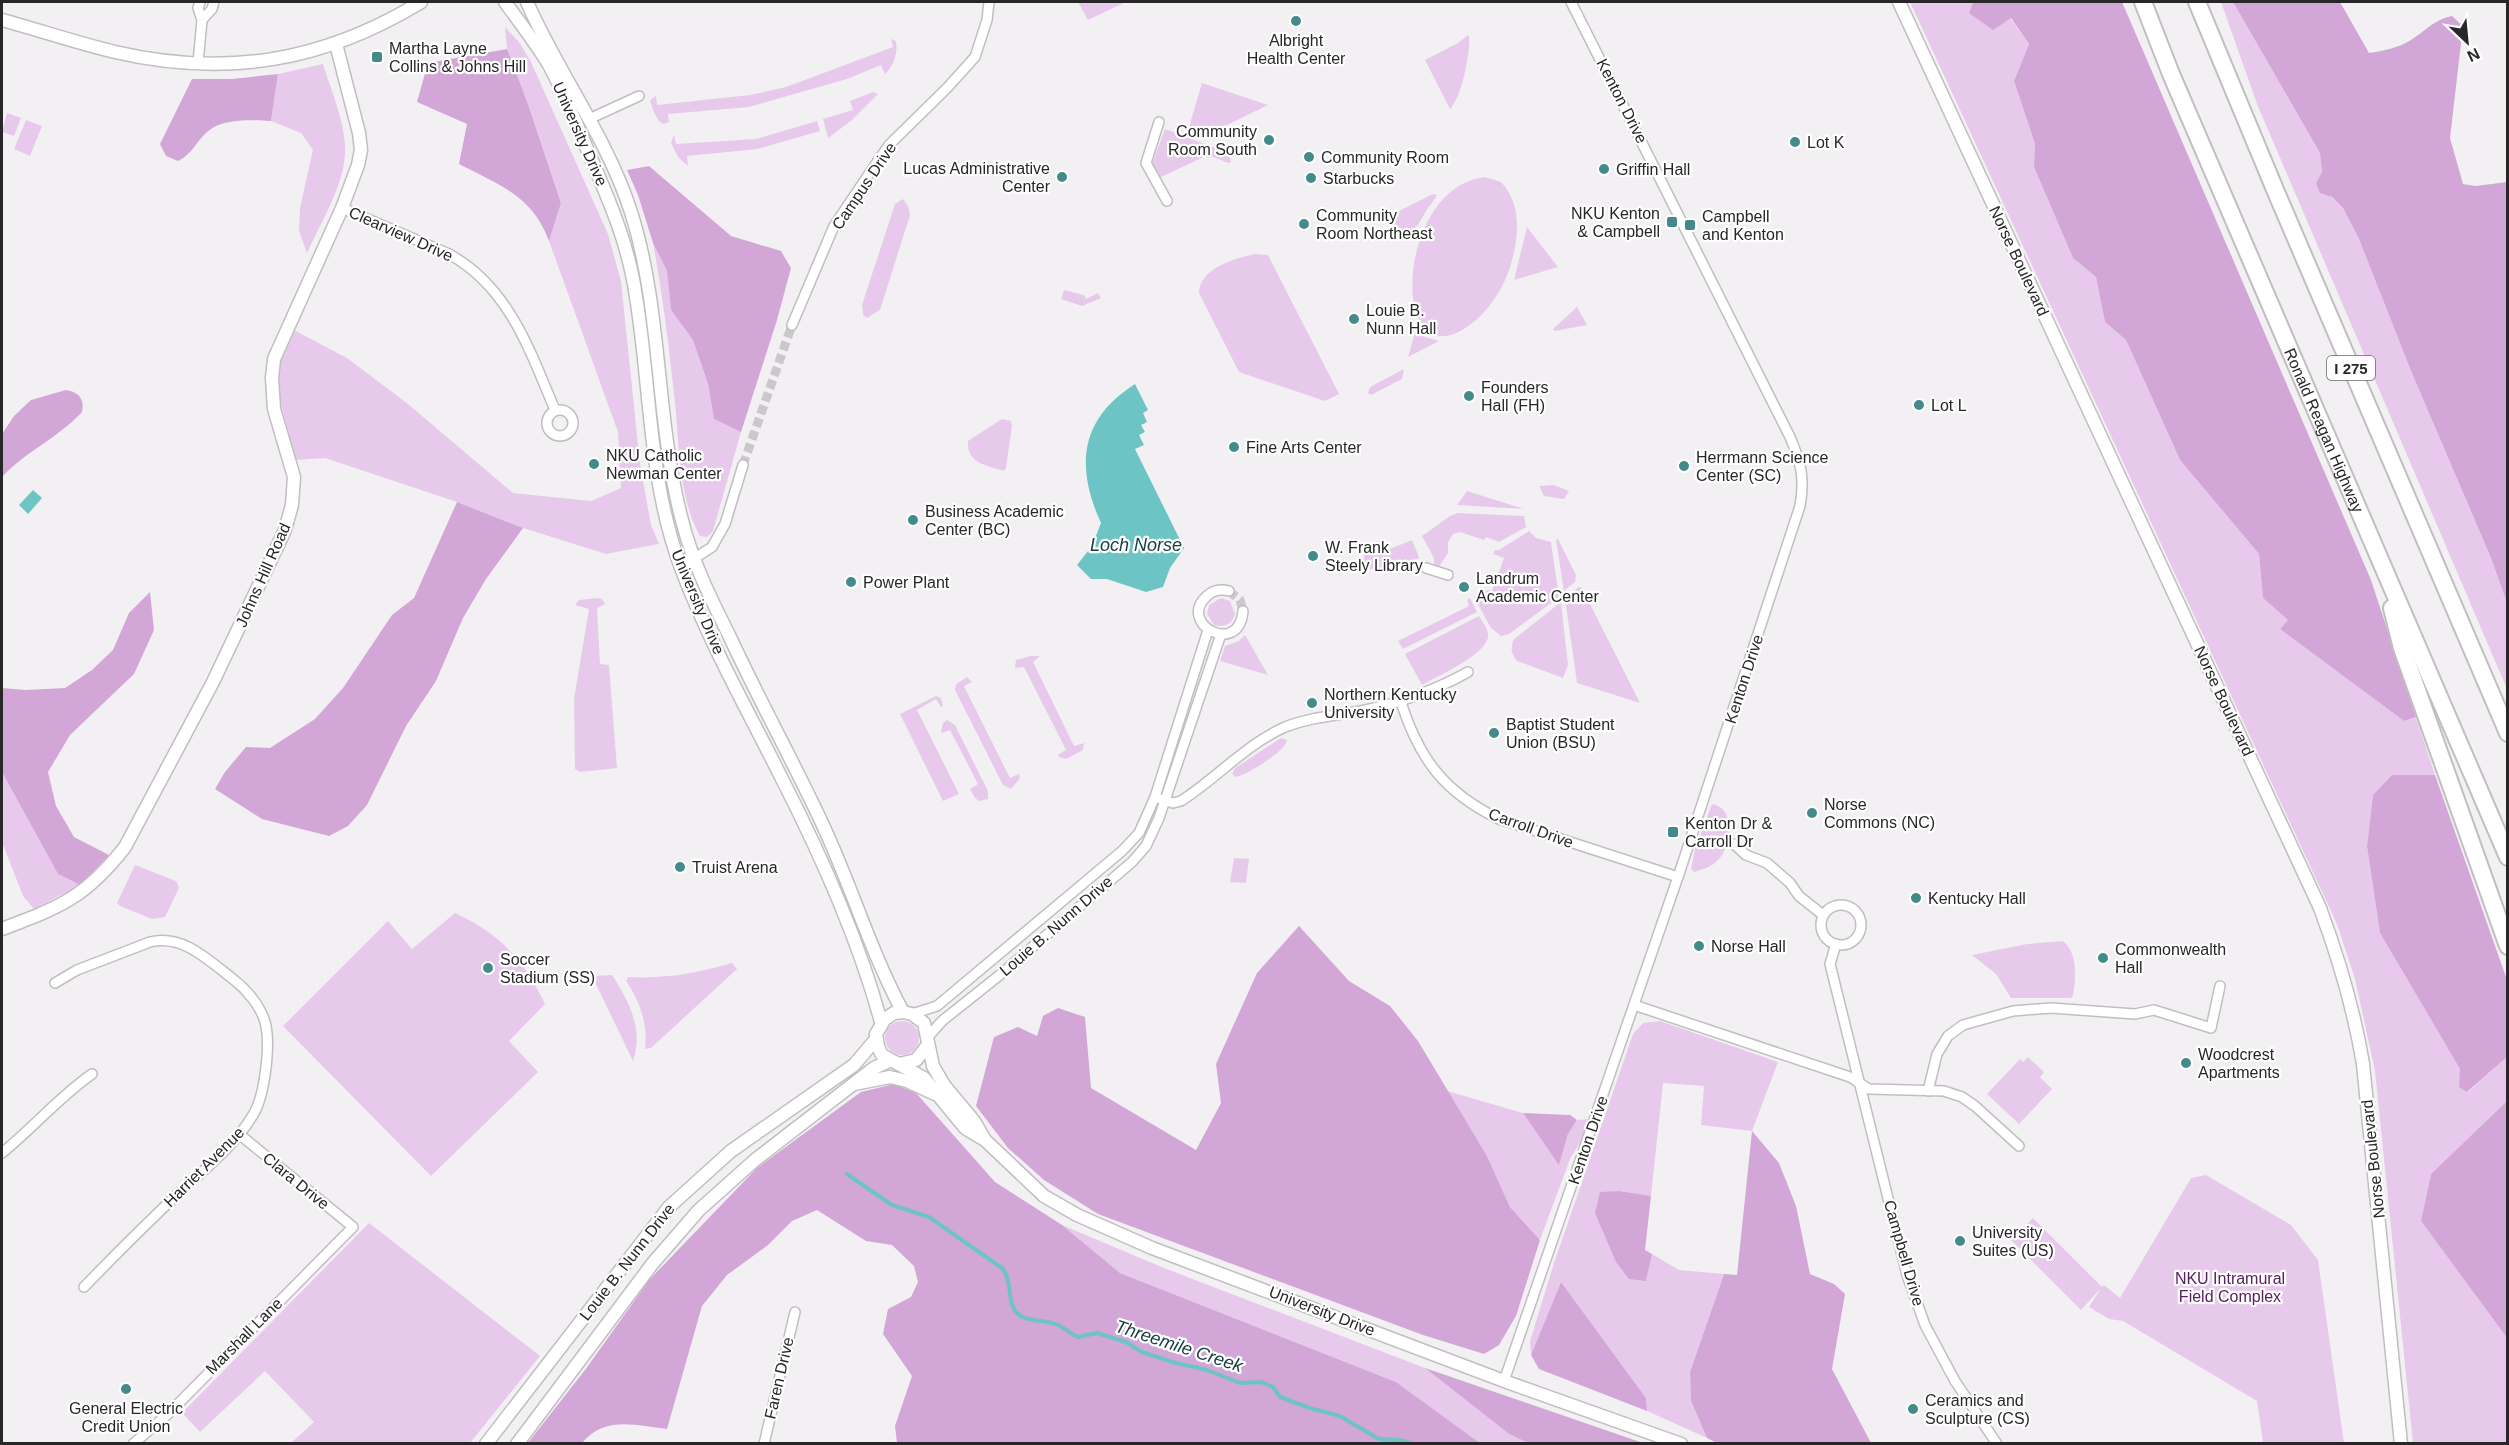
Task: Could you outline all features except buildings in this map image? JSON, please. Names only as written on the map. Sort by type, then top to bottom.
[{"type":"highway","name":"Ronald Reagan Highway","points":[[2144,2],[2171,74],[2508,857]]},
{"type":"highway","name":"I 275","points":[[2197,2],[2508,733]]},
{"type":"highway","points":[[2378,555],[2402,648],[2508,946]]},
{"type":"street","points":[[198,63],[202,20],[198,8],[200,2]]},
{"type":"street","points":[[202,20],[212,9],[214,2]]},
{"type":"street","points":[[404,12],[413,2]]},
{"type":"street","points":[[2,20],[116,52],[198,63],[245,63],[270,60],[336,44],[384,24],[420,2]]},
{"type":"street","name":"University Drive","points":[[505,2],[533,39],[549,67],[614,209],[625,241],[637,298],[657,474],[681,567],[720,655],[821,860],[868,979],[881,1022]]},
{"type":"street","name":"University Drive","points":[[527,2],[620,183],[639,241],[649,284],[673,473],[683,524],[694,560],[736,651],[838,856],[871,942],[908,1013],[924,1023],[933,1066],[944,1085],[974,1121],[984,1140]]},
{"type":"street","name":"Campus Drive","points":[[792,325],[834,226],[873,168],[889,145],[975,57],[987,20],[989,2]]},
{"type":"street","name":"Kenton Drive","points":[[1504,1381],[1768,608],[1800,506],[1804,484],[1800,462],[1790,436],[1571,2]]},
{"type":"street","name":"Norse Boulevard","points":[[1899,2],[2320,908],[2333,941],[2350,1003],[2362,1064],[2401,1443]]},
{"type":"street","name":"Johns Hill Road","points":[[2,929],[59,906],[85,890],[106,871],[125,847],[213,682],[285,530],[292,505],[294,477],[274,409],[272,378],[274,359],[342,208],[358,165],[361,150],[359,133],[336,44]]},
{"type":"street","points":[[589,119],[639,96]]},
{"type":"street","points":[[1159,122],[1146,163],[1167,201]]},
{"type":"street","name":"Clearview Drive","points":[[342,208],[466,263],[506,305],[523,335],[555,410]]},
{"type":"street","points":[[681,567],[712,547],[725,524],[742,465]]},
{"type":"street","points":[[1426,568],[1448,575]]},
{"type":"street","points":[[1229,591],[1215,591],[1202,600],[1200,619],[1208,630],[1221,634],[1239,626],[1243,611]]},
{"type":"street","name":"Louie B. Nunn Drive","points":[[908,1013],[937,1006],[1122,851],[1139,833],[1155,797],[1208,630]]},
{"type":"street","name":"Louie B. Nunn Drive","points":[[928,1041],[942,1021],[1001,974],[1132,862],[1146,846],[1159,819],[1221,634]]},
{"type":"street","points":[[1155,797],[1173,803],[1181,801],[1244,750],[1286,727],[1318,717],[1401,702],[1430,691],[1468,672]]},
{"type":"street","name":"Carroll Drive","points":[[1401,702],[1423,756],[1449,787],[1475,807],[1499,819],[1678,877]]},
{"type":"street","points":[[1734,844],[1746,855],[1767,863],[1790,883],[1799,896],[1823,915]]},
{"type":"street","points":[[1844,905],[1855,910],[1860,928],[1849,943],[1836,944],[1826,938],[1823,932],[1823,915],[1832,907],[1844,905]]},
{"type":"street","name":"Harriet Avenue","points":[[55,983],[77,970],[162,939],[178,941],[236,982],[252,998],[262,1014],[267,1031],[262,1092],[253,1115],[239,1134],[84,1287]]},
{"type":"street","name":"Campbell Drive","points":[[1836,944],[1830,964],[1907,1275],[1925,1324],[1955,1381],[1997,1443]]},
{"type":"street","points":[[1928,1091],[1937,1054],[1948,1036],[1963,1025],[2013,1011],[2051,1008],[2136,1014],[2154,1010],[2211,1028],[2220,986]]},
{"type":"street","points":[[1634,1005],[1858,1081],[1869,1089],[1944,1091],[1962,1097],[2019,1146]]},
{"type":"street","points":[[908,1013],[888,1016],[881,1022],[876,1039],[880,1051],[893,1062],[916,1060],[928,1041]]},
{"type":"street","name":"Louie B. Nunn Drive","points":[[486,1443],[669,1207],[731,1151],[854,1065],[876,1039]]},
{"type":"street","name":"University Drive","points":[[893,1062],[924,1078],[965,1128],[984,1140],[1044,1196],[1110,1231],[1504,1381],[1680,1443]]},
{"type":"street","name":"Louie B. Nunn Drive","points":[[517,1443],[653,1263],[699,1210],[755,1160],[853,1084],[874,1068],[893,1062]]},
{"type":"street","points":[[2,1153],[46,1116],[69,1090],[92,1074]]},
{"type":"street","points":[[853,1084],[890,1077],[907,1081],[939,1096]]},
{"type":"street","name":"Clara Drive","points":[[239,1134],[353,1227]]},
{"type":"street","name":"Marshall Lane","points":[[133,1443],[168,1414],[353,1227]]},
{"type":"street","name":"Faren Drive","points":[[764,1443],[795,1312]]},
{"type":"green space","points":[[1078,2],[1126,2],[1088,20]]},
{"type":"green space","points":[[1910,2],[1973,2],[1969,13],[2010,18],[2029,44],[2014,81],[2035,144],[2034,167],[2073,258],[2096,277],[2105,322],[2126,340],[2180,460],[2259,554],[2263,598],[2288,620],[2280,629],[2404,721],[2416,717],[2435,775],[2392,775],[2373,795],[2367,846],[2380,933],[2460,1069],[2468,1092],[2507,1057],[2507,1101],[2431,1174],[2421,1221],[2507,1338],[2507,1443],[2413,1443],[2375,1071],[2355,979],[2337,924]]},
{"type":"green space","points":[[2221,2],[2233,2],[2320,153],[2322,172],[2316,183],[2343,208],[2359,239],[2411,371],[2491,558],[2507,603],[2507,689],[2257,104]]},
{"type":"green space","points":[[505,27],[519,42],[531,62],[608,234],[621,281],[640,464],[651,525],[659,544],[606,554],[523,528],[457,502],[325,458],[295,460],[279,396],[279,366],[292,329],[347,358],[408,404],[513,493],[591,501],[621,488],[618,432],[549,241],[561,203],[507,49]]},
{"type":"green space","points":[[1469,36],[1469,43],[1464,74],[1458,95],[1450,109],[1425,60]]},
{"type":"green space","points":[[891,39],[896,41],[896,55],[885,74],[881,65],[847,79],[749,107],[668,114],[669,122],[663,124],[656,117],[650,100],[656,96],[657,105],[750,95],[786,87],[893,47]]},
{"type":"green space","points":[[323,64],[344,132],[345,154],[336,192],[307,253],[299,231],[300,208],[313,150],[301,133],[271,121],[278,74]]},
{"type":"green space","points":[[1202,83],[1268,105],[1221,128],[1217,138],[1189,127]]},
{"type":"green space","points":[[873,92],[878,94],[852,120],[828,138],[823,119],[853,110],[850,101]]},
{"type":"green space","points":[[7,113],[21,118],[14,136],[2,132]]},
{"type":"green space","points":[[26,120],[42,126],[30,156],[14,149]]},
{"type":"green space","points":[[817,121],[820,131],[758,149],[687,156],[688,166],[678,157],[671,143],[674,135],[676,144],[756,139]]},
{"type":"green space","points":[[1165,129],[1229,153],[1231,162],[1228,163],[1208,155],[1159,178],[1152,164]]},
{"type":"green space","points":[[1485,177],[1501,182],[1513,200],[1516,210],[1516,243],[1511,264],[1500,291],[1482,315],[1467,327],[1441,336],[1424,327],[1414,305],[1413,276],[1419,243],[1433,212],[1455,188]]},
{"type":"green space","points":[[1433,194],[1437,195],[1416,227],[1409,232],[1398,234],[1389,216]]},
{"type":"green space","points":[[903,199],[910,215],[880,310],[867,318],[863,315],[862,305],[895,204]]},
{"type":"green space","points":[[1527,227],[1558,267],[1514,280]]},
{"type":"green space","points":[[653,243],[667,271],[671,310],[693,340],[708,384],[714,419],[741,432],[713,531],[707,537],[700,536],[693,522],[684,489],[668,342]]},
{"type":"green space","points":[[1255,254],[1268,255],[1339,394],[1325,401],[1239,372],[1199,293],[1205,277],[1212,271],[1238,258]]},
{"type":"green space","points":[[1064,290],[1084,295],[1086,299],[1098,293],[1101,298],[1082,306],[1061,299]]},
{"type":"green space","points":[[1577,307],[1587,325],[1555,331],[1553,329]]},
{"type":"green space","points":[[1416,329],[1425,337],[1439,341],[1408,357]]},
{"type":"green space","points":[[1404,369],[1402,379],[1371,395],[1368,393],[1370,387]]},
{"type":"green space","points":[[1002,419],[1011,421],[1012,426],[1004,471],[974,459],[968,448],[968,441]]},
{"type":"green space","points":[[1554,485],[1569,491],[1564,499],[1544,496],[1539,486]]},
{"type":"green space","points":[[1467,491],[1524,509],[1457,505]]},
{"type":"green space","points":[[1458,513],[1524,516],[1526,527],[1499,542],[1460,532],[1453,534],[1448,542],[1448,553],[1438,568],[1434,566],[1434,558],[1422,536]]},
{"type":"green space","points":[[1529,531],[1536,538],[1551,542],[1559,597],[1509,634],[1501,636],[1491,628],[1474,597],[1488,590],[1492,591],[1504,558],[1493,554],[1495,550],[1499,550]]},
{"type":"green space","points":[[1558,539],[1576,575],[1575,582],[1564,591],[1556,540]]},
{"type":"green space","points":[[1412,540],[1418,559],[1377,569],[1364,569],[1364,551],[1390,549]]},
{"type":"green space","points":[[1579,587],[1582,588],[1640,703],[1577,683],[1565,599]]},
{"type":"green space","points":[[1221,598],[1230,601],[1235,614],[1230,623],[1218,626],[1214,625],[1207,614],[1209,605]]},
{"type":"green space","points":[[1470,598],[1477,612],[1403,649],[1398,641],[1469,606],[1467,600]]},
{"type":"green space","points":[[602,599],[605,604],[597,608],[600,664],[609,665],[617,768],[580,772],[575,769],[574,699],[589,609],[575,605],[579,600]]},
{"type":"green space","points":[[1561,602],[1568,665],[1563,678],[1517,661],[1512,653],[1514,639]]},
{"type":"green space","points":[[1479,616],[1488,633],[1487,641],[1473,656],[1422,685],[1405,654]]},
{"type":"green space","points":[[1245,635],[1268,675],[1220,661],[1225,646],[1239,641]]},
{"type":"green space","points":[[1040,656],[1033,662],[1074,746],[1084,743],[1083,750],[1066,759],[1058,755],[1066,750],[1024,667],[1015,668],[1016,660]]},
{"type":"green space","points":[[967,677],[972,682],[964,686],[1010,778],[1019,774],[1020,778],[1011,789],[1003,785],[955,690],[956,684]]},
{"type":"green space","points":[[936,696],[941,698],[943,706],[941,707],[936,699],[917,710],[959,794],[943,801],[900,714]]},
{"type":"green space","points":[[947,720],[955,725],[988,791],[988,799],[979,801],[970,789],[978,784],[950,730],[942,733],[941,731],[943,723]]},
{"type":"green space","points":[[1281,738],[1287,740],[1285,745],[1273,756],[1242,775],[1236,777],[1232,774],[1235,768]]},
{"type":"green space","points":[[2,772],[58,874],[80,885],[34,909],[23,896],[2,842]]},
{"type":"green space","points":[[1712,804],[1720,807],[1728,819],[1727,845],[1716,862],[1694,872],[1691,869],[1695,849]]},
{"type":"green space","points":[[1234,858],[1249,859],[1246,883],[1230,882]]},
{"type":"green space","points":[[135,865],[176,881],[179,888],[165,917],[152,919],[117,903]]},
{"type":"green space","points":[[455,913],[485,930],[509,949],[528,974],[545,1004],[509,1041],[538,1072],[431,1176],[283,1026],[388,921],[412,949]]},
{"type":"green space","points":[[2063,941],[2071,952],[2075,966],[2071,998],[2011,998],[1996,974],[1972,955],[2027,944]]},
{"type":"green space","points":[[732,963],[737,969],[651,1048],[645,1049],[644,1022],[639,1005],[626,981],[628,977],[681,975]]},
{"type":"green space","points":[[612,975],[629,1005],[636,1027],[637,1038],[633,1061],[592,976]]},
{"type":"green space","points":[[902,1021],[914,1026],[919,1038],[914,1050],[902,1055],[890,1050],[885,1038],[890,1026]]},
{"type":"green space","points":[[1660,1021],[1778,1062],[1752,1131],[1701,1125],[1704,1086],[1663,1083],[1651,1196],[1620,1191],[1646,1281],[1652,1254],[1679,1270],[1724,1274],[1690,1372],[1691,1401],[1707,1438],[1647,1411],[1646,1398],[1561,1282],[1531,1355],[1530,1341],[1554,1263],[1633,1034],[1643,1023]]},
{"type":"green space","points":[[2028,1057],[2044,1072],[2040,1077],[2052,1089],[2019,1124],[1987,1094],[2020,1059],[2023,1062]]},
{"type":"green space","points":[[1447,1091],[1523,1113],[1559,1164],[1568,1134],[1577,1120],[1589,1119],[1584,1136],[1570,1159],[1540,1240],[1510,1207],[1487,1156]]},
{"type":"green space","name":"NKU Intramural Field Complex","points":[[2206,1175],[2291,1225],[2318,1260],[2344,1443],[2263,1443],[2257,1401],[2123,1321],[2109,1319],[2089,1307],[2101,1288],[2081,1310],[2011,1240],[2033,1218],[2102,1287],[2104,1285],[2120,1298],[2191,1178]]},
{"type":"green space","points":[[369,1223],[540,1356],[470,1443],[291,1443],[314,1422],[265,1371],[200,1432],[182,1413]]},
{"type":"green space","points":[[1062,1225],[1164,1268],[1425,1368],[1509,1434],[1528,1443],[1480,1443],[1396,1382],[1120,1273]]},
{"type":"shaded area","points":[[1973,2],[2122,2],[2371,580],[2416,717],[2404,721],[2280,629],[2288,620],[2263,598],[2259,554],[2180,460],[2126,340],[2105,322],[2096,277],[2073,258],[2034,167],[2035,144],[2014,81],[2029,44],[2011,18],[1993,30],[1969,13]]},
{"type":"shaded area","points":[[2233,2],[2340,2],[2369,53],[2406,43],[2435,23],[2452,16],[2463,26],[2450,138],[2463,184],[2476,186],[2507,182],[2507,603],[2491,558],[2411,371],[2359,239],[2343,208],[2332,197],[2320,193],[2316,183],[2322,172],[2320,153]]},
{"type":"shaded area","points":[[507,49],[561,203],[549,241],[542,225],[524,202],[501,185],[459,164],[467,124],[417,102],[428,63]]},
{"type":"shaded area","points":[[278,74],[271,121],[237,121],[221,124],[207,132],[178,161],[166,156],[160,144],[192,79],[232,79]]},
{"type":"shaded area","points":[[649,166],[731,236],[781,251],[791,268],[741,432],[714,419],[708,384],[693,340],[671,310],[667,271],[653,243],[638,195],[627,170]]},
{"type":"shaded area","points":[[66,390],[80,396],[82,412],[63,430],[21,460],[2,477],[2,434],[14,416],[31,400]]},
{"type":"shaded area","points":[[457,502],[523,528],[486,579],[463,618],[436,681],[406,726],[367,805],[348,826],[329,836],[262,819],[215,789],[225,772],[246,747],[270,748],[315,719],[343,688],[392,615],[414,598]]},
{"type":"shaded area","points":[[150,592],[154,630],[134,674],[70,735],[48,772],[56,806],[74,837],[109,855],[80,885],[58,874],[2,772],[2,688],[26,690],[65,688],[92,670],[113,650],[129,613]]},
{"type":"shaded area","points":[[2392,775],[2435,775],[2507,980],[2507,1057],[2467,1092],[2459,1087],[2460,1069],[2380,933],[2367,846],[2373,795]]},
{"type":"shaded area","points":[[1299,926],[1349,981],[1390,1006],[1418,1041],[1487,1156],[1510,1207],[1540,1240],[1516,1316],[1499,1345],[1484,1354],[1423,1335],[1098,1214],[1044,1180],[1008,1148],[976,1106],[994,1037],[1018,1027],[1037,1036],[1043,1016],[1058,1008],[1085,1017],[1091,1088],[1196,1150],[1221,1103],[1216,1064],[1257,973]]},
{"type":"shaded area","points":[[894,1084],[916,1093],[995,1182],[1062,1225],[1120,1273],[1396,1382],[1480,1443],[897,1443],[895,1426],[912,1376],[883,1334],[888,1309],[911,1297],[918,1282],[914,1266],[892,1245],[866,1241],[817,1210],[792,1221],[768,1245],[727,1275],[702,1306],[667,1429],[621,1424],[600,1429],[582,1443],[527,1444],[585,1370],[650,1279],[757,1168],[861,1092]]},
{"type":"shaded area","points":[[2507,1101],[2507,1338],[2421,1221],[2431,1174]]},
{"type":"shaded area","points":[[1523,1113],[1570,1115],[1577,1120],[1568,1134],[1559,1165]]},
{"type":"shaded area","points":[[1752,1131],[1779,1163],[1796,1206],[1810,1274],[1834,1284],[1845,1294],[1832,1369],[1871,1443],[1717,1443],[1707,1438],[1691,1401],[1690,1372],[1724,1274],[1737,1275]]},
{"type":"shaded area","points":[[1620,1191],[1651,1196],[1645,1250],[1652,1254],[1646,1281],[1629,1279],[1616,1262],[1595,1213],[1600,1192]]},
{"type":"shaded area","points":[[1561,1282],[1646,1398],[1647,1411],[1539,1369],[1531,1355]]},
{"type":"shaded area","points":[[1425,1368],[1643,1443],[1528,1443],[1509,1434]]},
{"type":"water","name":"Loch Norse","points":[[1135,384],[1148,410],[1143,413],[1147,422],[1141,425],[1145,432],[1139,435],[1144,445],[1135,449],[1184,548],[1170,568],[1163,587],[1146,592],[1107,579],[1091,579],[1077,565],[1092,546],[1101,523],[1088,482],[1086,463],[1093,428],[1103,412]]},
{"type":"water","points":[[33,490],[42,498],[28,514],[19,505]]},
{"type":"waterway","name":"Threemile Creek","points":[[847,1174],[892,1205],[929,1217],[1002,1268],[1007,1276],[1015,1311],[1025,1318],[1058,1325],[1078,1337],[1097,1333],[1126,1342],[1142,1352],[1207,1370],[1240,1383],[1261,1382],[1273,1387],[1280,1397],[1340,1416],[1377,1438],[1412,1444]]},
{"type":"tunnel","points":[[743,465],[792,325]]},
{"type":"tunnel","points":[[1229,591],[1240,600],[1243,611]]},
{"type":"place","name":"Albright Health Center","points":[[1296,21]]},
{"type":"place","name":"Martha Layne Collins & Johns Hill","points":[[377,57]]},
{"type":"place","name":"Community Room South","points":[[1269,140]]},
{"type":"place","name":"Lot K","points":[[1795,142]]},
{"type":"place","name":"Community Room","points":[[1309,157]]},
{"type":"place","name":"Griffin Hall","points":[[1604,169]]},
{"type":"place","name":"Lucas Administrative Center","points":[[1062,177]]},
{"type":"place","name":"Starbucks","points":[[1311,178]]},
{"type":"place","name":"NKU Kenton & Campbell","points":[[1672,222]]},
{"type":"place","name":"Community Room Northeast","points":[[1304,224]]},
{"type":"place","name":"Campbell and Kenton","points":[[1690,225]]},
{"type":"place","name":"Louie B. Nunn Hall","points":[[1354,319]]},
{"type":"place","name":"Founders Hall (FH)","points":[[1469,396]]},
{"type":"place","name":"Lot L","points":[[1919,405]]},
{"type":"place","name":"Fine Arts Center","points":[[1234,447]]},
{"type":"place","name":"NKU Catholic Newman Center","points":[[594,464]]},
{"type":"place","name":"Herrmann Science Center (SC)","points":[[1684,466]]},
{"type":"place","name":"Business Academic Center (BC)","points":[[913,520]]},
{"type":"place","name":"W. Frank Steely Library","points":[[1313,556]]},
{"type":"place","name":"Power Plant","points":[[851,582]]},
{"type":"place","name":"Landrum Academic Center","points":[[1464,587]]},
{"type":"place","name":"Northern Kentucky University","points":[[1312,703]]},
{"type":"place","name":"Baptist Student Union (BSU)","points":[[1494,733]]},
{"type":"place","name":"Norse Commons (NC)","points":[[1812,813]]},
{"type":"place","name":"Kenton Dr & Carroll Dr","points":[[1673,832]]},
{"type":"place","name":"Truist Arena","points":[[680,867]]},
{"type":"place","name":"Kentucky Hall","points":[[1916,898]]},
{"type":"place","name":"Norse Hall","points":[[1699,946]]},
{"type":"place","name":"Commonwealth Hall","points":[[2103,958]]},
{"type":"place","name":"Soccer Stadium (SS)","points":[[488,968]]},
{"type":"place","name":"Woodcrest Apartments","points":[[2186,1063]]},
{"type":"place","name":"University Suites (US)","points":[[1960,1241]]},
{"type":"place","name":"General Electric Credit Union","points":[[126,1389]]},
{"type":"place","name":"Ceramics and Sculpture (CS)","points":[[1913,1409]]}]
